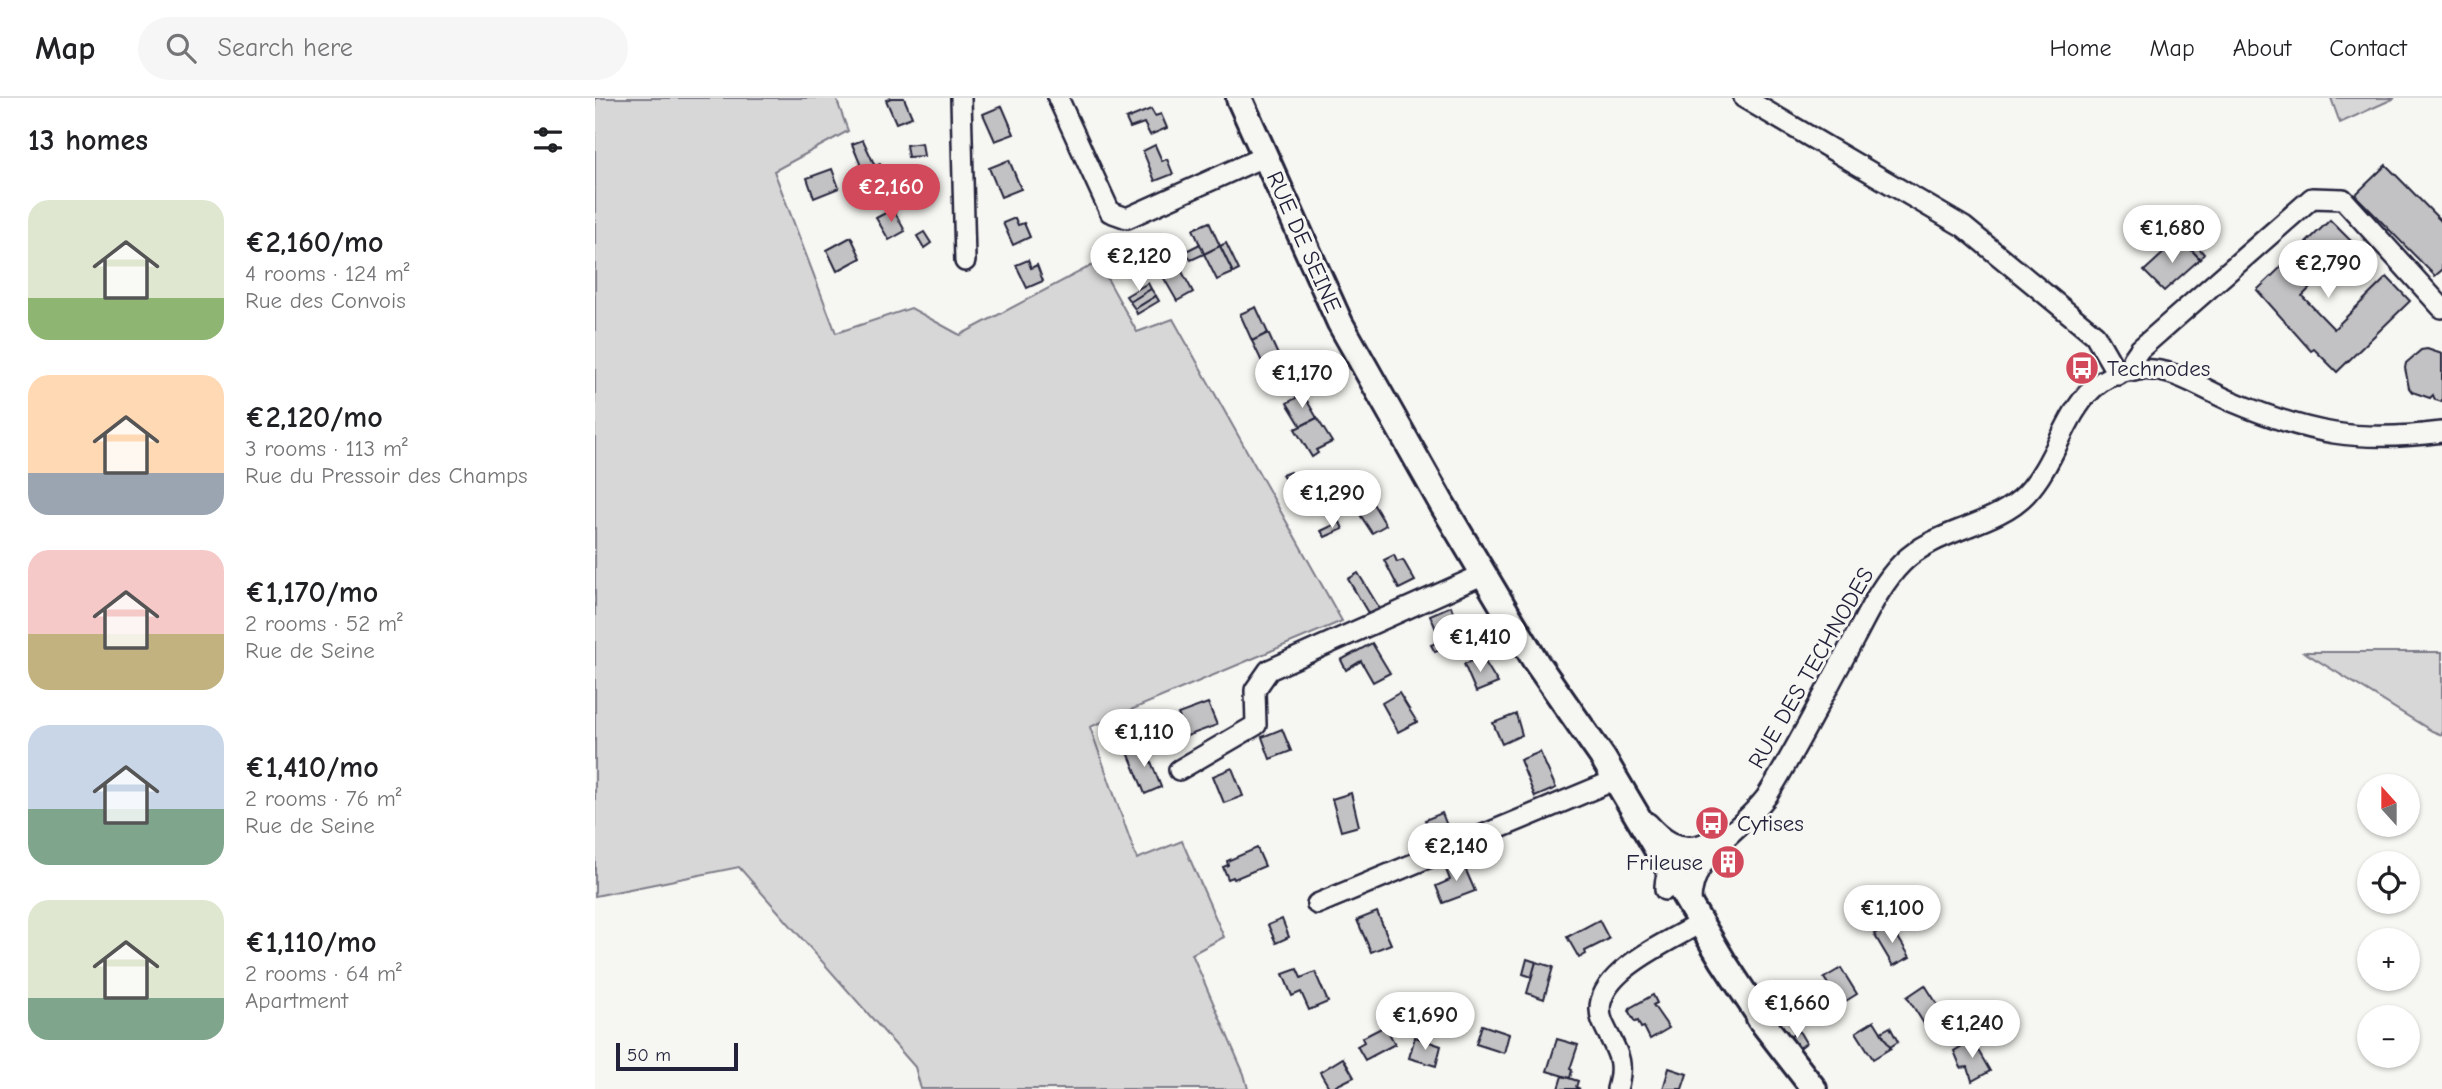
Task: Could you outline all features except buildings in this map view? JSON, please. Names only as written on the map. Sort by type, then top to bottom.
[{"type":"street","points":[[961,98],[965,261]]},
{"type":"street","points":[[1058,98],[1110,212],[1127,218],[1265,156]]},
{"type":"street","name":"RUE DE SEINE","points":[[1239,98],[1340,323],[1536,662],[1589,736],[1632,805],[1665,875]]},
{"type":"street","points":[[1744,98],[1964,227],[2095,335],[2126,373]]},
{"type":"street","points":[[2126,373],[2140,349],[2312,198],[2343,199],[2442,308]]},
{"type":"street","points":[[2126,373],[2157,370],[2294,425],[2340,436],[2391,438],[2442,432]]},
{"type":"street","name":"RUE DES TECHNODES","points":[[1665,875],[1687,872],[1704,853],[1758,807],[1775,783],[1890,577],[1911,555],[1923,547],[1999,512],[2026,494],[2044,469],[2078,403],[2099,384],[2126,373]]},
{"type":"street","points":[[1179,770],[1256,725],[1255,690],[1269,670],[1484,574]]},
{"type":"street","points":[[1536,662],[1603,785],[1693,920],[1714,965],[1814,1089]]},
{"type":"street","points":[[1317,904],[1603,785]]},
{"type":"street","points":[[1632,805],[1653,830],[1669,842],[1704,853],[1692,882],[1693,920]]},
{"type":"street","points":[[1617,1089],[1621,1073],[1618,1049],[1602,1021],[1599,1000],[1612,979],[1693,920]]},
{"type":"shaded area","points":[[595,98],[836,98],[848,131],[774,171],[836,333],[911,308],[960,335],[1098,262],[1137,332],[1173,319],[1342,621],[1090,727],[1137,859],[1182,841],[1224,937],[1192,954],[1248,1089],[921,1089],[915,1067],[739,867],[595,896]]},
{"type":"shaded area","points":[[2331,98],[2395,98],[2340,123]]},
{"type":"shaded area","points":[[2304,652],[2442,652],[2442,735],[2432,731]]},
{"type":"place","name":"Technodes","points":[[2082,368]]},
{"type":"place","name":"Cytises","points":[[1712,823]]},
{"type":"place","name":"Frileuse","points":[[1728,862]]}]
